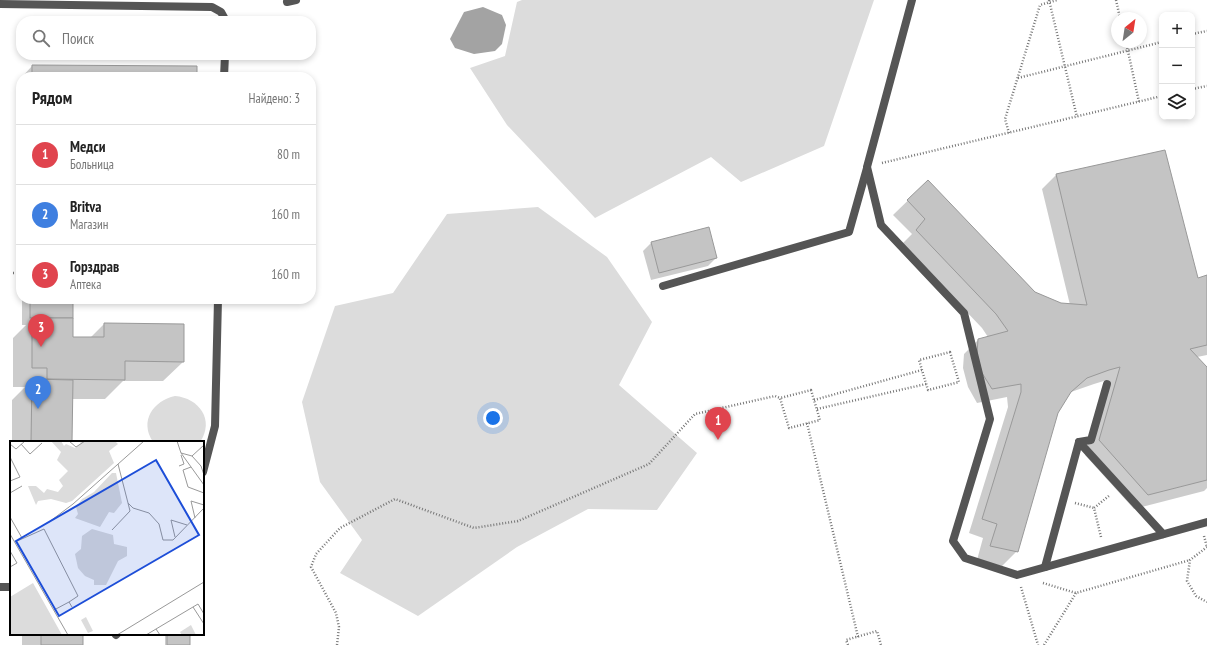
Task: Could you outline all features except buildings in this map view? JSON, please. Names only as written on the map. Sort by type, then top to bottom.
[{"type":"lane","points":[[286,2],[296,0]]},
{"type":"lane","points":[[663,286],[849,232],[912,0]]},
{"type":"lane","points":[[0,4],[52,3],[212,7],[221,12],[223,16]]},
{"type":"lane","points":[[224,72],[225,60]]},
{"type":"lane","points":[[867,167],[881,226],[964,313],[990,419],[952,541],[965,558],[1017,574],[1207,522]]},
{"type":"lane","points":[[204,468],[215,426],[218,304]]},
{"type":"lane","points":[[1079,442],[1091,440],[1108,384]]},
{"type":"lane","points":[[1045,567],[1079,442]]},
{"type":"lane","points":[[1079,442],[1163,534]]},
{"type":"path","points":[[1009,133],[1005,119],[1040,5],[1049,1],[1057,0]]},
{"type":"path","points":[[1116,0],[1119,12]]},
{"type":"path","points":[[1049,1],[1077,117]]},
{"type":"path","points":[[1195,33],[1207,31]]},
{"type":"path","points":[[1018,78],[1159,43]]},
{"type":"path","points":[[1128,50],[1139,102]]},
{"type":"path","points":[[1195,88],[1207,86]]},
{"type":"path","points":[[867,167],[1159,97]]},
{"type":"path","points":[[950,352],[959,382],[928,390],[926,384],[919,360],[950,352]]},
{"type":"path","points":[[814,400],[922,370]]},
{"type":"path","points":[[817,409],[926,384]]},
{"type":"path","points":[[337,645],[338,627],[336,613],[311,567],[316,554],[340,528],[395,499],[474,528],[518,521],[649,464],[695,414],[775,396],[780,398],[811,390],[820,420],[789,428],[780,398]]},
{"type":"path","points":[[807,423],[858,637]]},
{"type":"path","points":[[1094,508],[1120,488]]},
{"type":"path","points":[[1063,499],[1094,508]]},
{"type":"path","points":[[1094,508],[1104,551]]},
{"type":"path","points":[[1017,574],[1076,593],[1190,560],[1207,547]]},
{"type":"path","points":[[1190,560],[1187,581],[1196,596],[1207,602]]},
{"type":"path","points":[[1017,574],[1038,645]]},
{"type":"path","points":[[1044,645],[1076,593]]},
{"type":"path","points":[[848,645],[846,640],[877,631],[881,645]]},
{"type":"shaded area","points":[[522,0],[874,0],[824,146],[741,182],[711,157],[595,218],[507,125],[470,68],[505,56],[517,2]]},
{"type":"shaded area","points":[[483,7],[502,15],[506,25],[502,44],[495,51],[474,54],[455,48],[450,39],[464,12]]},
{"type":"shaded area","points":[[538,207],[607,257],[652,322],[619,385],[697,453],[657,510],[588,509],[517,547],[418,616],[340,573],[362,540],[320,482],[302,402],[335,306],[393,293],[447,214]]},
{"type":"shaded area","points":[[175,396],[184,398],[191,401],[202,412],[205,418],[206,426],[200,441],[152,441],[147,427],[150,413],[160,402]]},
{"type":"place","name":"Горздрав","points":[[41,347]]},
{"type":"place","name":"Britva","points":[[38,409]]},
{"type":"place","name":"Медси","points":[[718,440]]}]
